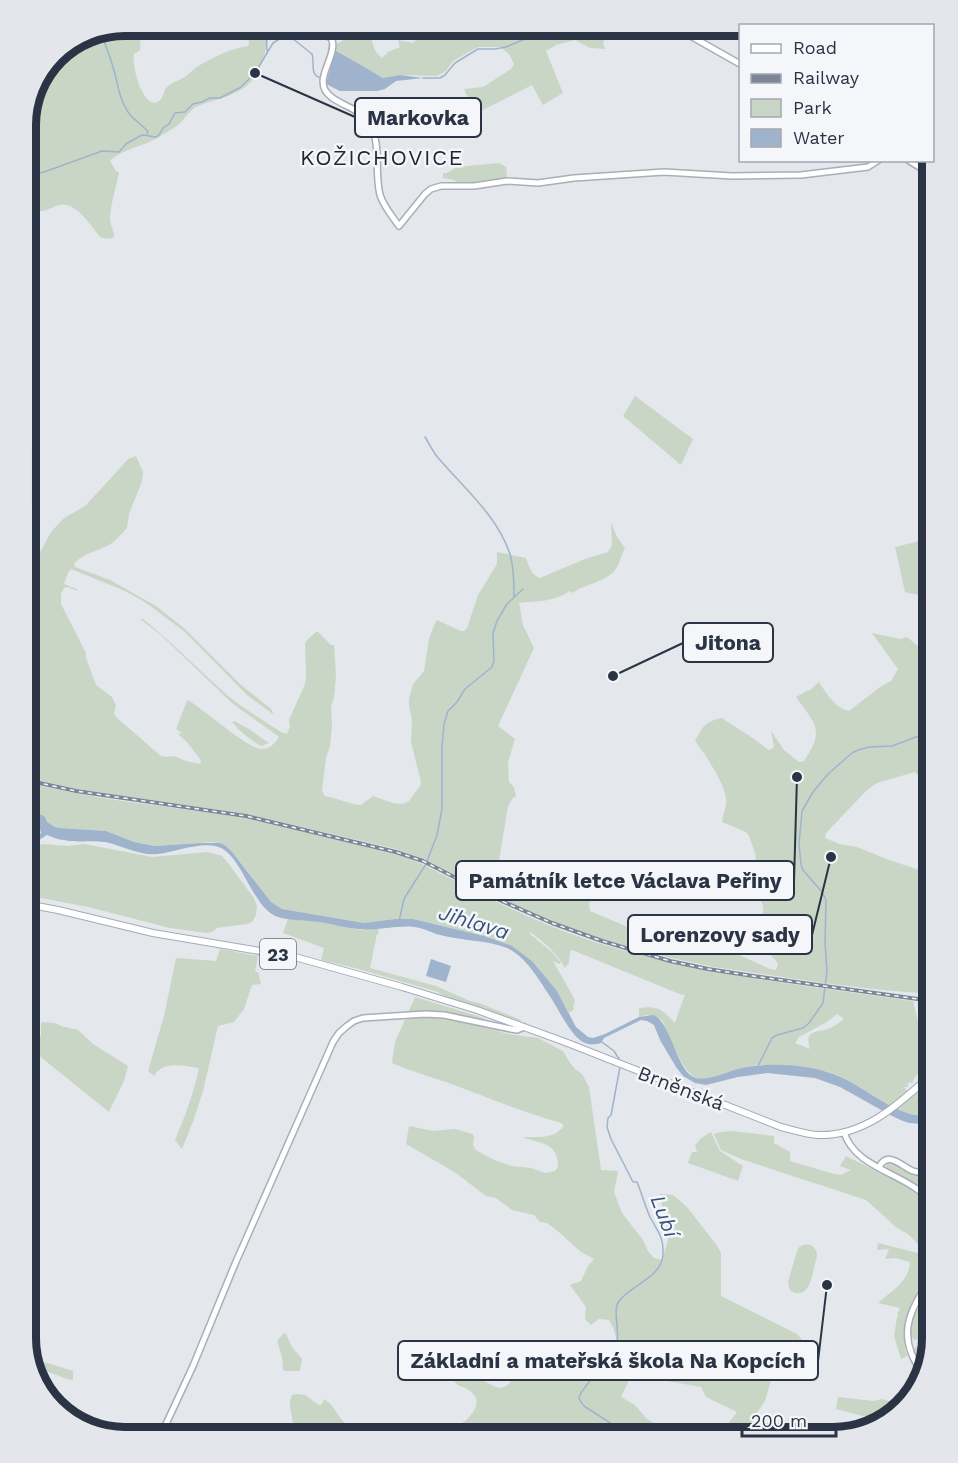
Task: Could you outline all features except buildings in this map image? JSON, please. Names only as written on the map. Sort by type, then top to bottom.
[{"type":"main road","name":"23","points":[[36,906],[153,933],[295,957],[477,1010],[524,1028]]},
{"type":"main road","name":"Brněnská","points":[[524,1028],[781,1127],[815,1135],[845,1134],[879,1118],[922,1083]]},
{"type":"street","points":[[329,36],[333,46],[324,88],[330,95],[364,116],[370,124],[376,143],[380,196],[399,226],[425,194],[441,186],[474,186],[507,181],[538,183],[574,178],[664,172],[732,176],[801,175],[868,167],[876,162]]},
{"type":"street","points":[[691,36],[739,63]]},
{"type":"street","points":[[165,1427],[322,1066],[340,1031],[354,1020],[363,1018],[425,1014],[444,1015],[517,1030],[524,1028]]},
{"type":"street","points":[[845,1134],[859,1155],[922,1193]]},
{"type":"street","points":[[879,1167],[882,1161],[889,1159],[915,1172],[922,1172]]},
{"type":"street","points":[[917,1365],[911,1355],[908,1326],[913,1308],[922,1294]]},
{"type":"green space","points":[[141,36],[140,50],[134,54],[134,67],[143,94],[153,103],[161,100],[168,86],[185,77],[198,66],[223,53],[248,46],[248,36],[269,36],[261,66],[255,77],[243,88],[229,96],[195,108],[178,125],[147,143],[123,152],[110,161],[119,173],[110,218],[114,237],[100,237],[76,209],[66,205],[36,210],[36,119],[39,102],[45,85],[54,71],[75,51],[107,38]]},
{"type":"green space","points":[[312,36],[327,36],[330,38],[328,41]]},
{"type":"green space","points":[[372,36],[374,48],[382,58],[388,52],[400,47],[398,40],[413,43],[422,36],[606,36],[603,43],[605,49],[590,48],[575,40],[556,45],[546,51],[563,93],[543,105],[532,85],[475,114],[464,105],[470,103],[464,89],[483,87],[511,69],[514,64],[509,54],[500,47],[478,47],[453,61],[446,71],[437,76],[400,75],[384,78],[335,50],[337,44],[348,37]]},
{"type":"green space","points":[[499,163],[506,167],[507,178],[458,184],[454,180],[443,178],[443,173],[457,167]]},
{"type":"green space","points":[[635,396],[693,439],[681,465],[623,416]]},
{"type":"green space","points":[[136,456],[143,472],[142,481],[129,514],[127,528],[112,543],[78,560],[74,564],[75,567],[110,580],[156,606],[184,628],[240,684],[271,709],[274,715],[247,695],[185,632],[157,611],[125,591],[71,569],[64,584],[78,591],[64,588],[61,594],[61,604],[86,653],[96,685],[112,697],[116,705],[114,713],[116,717],[161,756],[174,756],[200,764],[201,760],[178,734],[182,733],[176,729],[188,700],[247,743],[260,749],[268,747],[279,737],[233,704],[162,636],[140,619],[154,628],[233,700],[287,734],[290,726],[289,720],[305,684],[305,644],[318,632],[331,645],[334,645],[336,676],[331,706],[330,746],[326,758],[322,791],[325,796],[361,805],[373,796],[403,804],[409,801],[420,786],[411,742],[412,720],[409,699],[413,684],[424,671],[429,639],[437,620],[461,631],[467,628],[478,595],[497,564],[497,552],[526,558],[532,572],[540,578],[608,552],[612,545],[611,523],[625,548],[618,565],[611,574],[572,593],[570,591],[552,599],[519,603],[523,625],[534,648],[498,726],[515,739],[508,762],[509,782],[514,787],[516,797],[508,806],[499,861],[500,868],[512,883],[563,898],[568,895],[575,881],[588,882],[595,886],[589,904],[590,911],[642,933],[660,923],[673,925],[770,969],[776,970],[778,964],[755,933],[763,909],[759,897],[701,871],[741,875],[748,871],[756,856],[746,832],[722,822],[726,805],[725,793],[714,769],[695,741],[705,725],[722,718],[768,750],[774,746],[771,731],[784,750],[799,762],[804,761],[816,735],[813,721],[796,697],[809,691],[819,682],[835,704],[849,711],[891,681],[898,669],[872,633],[900,639],[907,637],[922,650],[922,772],[918,775],[915,772],[877,783],[867,790],[826,833],[825,838],[922,871],[922,935],[919,937],[920,958],[922,958],[922,993],[823,983],[714,967],[671,958],[602,939],[552,921],[498,897],[424,859],[396,849],[247,814],[76,789],[36,779],[36,557],[51,532],[64,518],[85,506],[128,459]]},
{"type":"green space","points":[[922,540],[922,596],[905,592],[895,547]]},
{"type":"green space","points":[[234,721],[269,743],[261,746],[257,744],[238,729],[232,722]]},
{"type":"green space","points":[[36,785],[135,803],[244,818],[403,856],[541,922],[623,950],[705,970],[913,1001],[919,1026],[922,1027],[922,1070],[912,1083],[908,1083],[908,1087],[904,1087],[912,1097],[922,1088],[922,1115],[913,1115],[899,1110],[849,1081],[823,1071],[758,1065],[713,1077],[697,1078],[681,1062],[662,1020],[647,1015],[639,1017],[639,1008],[651,1007],[663,1012],[675,1023],[685,994],[682,995],[572,950],[569,963],[565,968],[558,957],[530,932],[561,963],[553,961],[575,1000],[574,1009],[569,1013],[557,991],[532,961],[511,946],[484,936],[413,919],[364,923],[282,909],[271,902],[226,846],[213,842],[156,846],[134,842],[106,831],[55,827],[36,812]],"holes":[[[837,1014],[844,1019],[811,1034],[808,1042],[810,1049],[795,1043],[799,1037]]]},
{"type":"green space","points":[[84,844],[152,857],[207,852],[222,856],[254,898],[257,906],[256,915],[248,924],[217,928],[207,933],[170,928],[88,907],[36,897],[36,846]]},
{"type":"green space","points":[[288,919],[321,922],[361,930],[378,928],[379,933],[370,968],[436,986],[562,1038],[449,999],[438,992],[321,960],[324,948],[283,933]]},
{"type":"green space","points":[[220,949],[258,956],[255,972],[258,972],[261,984],[252,985],[244,1009],[234,1022],[218,1026],[203,1091],[182,1149],[175,1140],[195,1086],[199,1068],[168,1066],[154,1076],[148,1071],[164,1016],[176,958],[216,961]]},
{"type":"green space","points":[[415,997],[484,1018],[487,1028],[508,1034],[538,1038],[563,1051],[570,1063],[582,1074],[589,1087],[601,1170],[618,1172],[614,1192],[622,1213],[643,1240],[648,1251],[654,1258],[662,1260],[668,1240],[660,1194],[673,1195],[687,1207],[721,1253],[721,1296],[797,1334],[803,1341],[796,1354],[779,1353],[762,1346],[750,1358],[764,1369],[771,1380],[765,1401],[754,1417],[752,1424],[757,1427],[726,1427],[737,1412],[706,1397],[701,1387],[645,1377],[629,1380],[621,1397],[635,1405],[647,1419],[660,1427],[460,1427],[475,1409],[476,1398],[454,1381],[439,1362],[440,1359],[502,1388],[509,1384],[525,1349],[531,1346],[538,1345],[575,1363],[590,1366],[611,1363],[619,1348],[609,1320],[599,1319],[591,1325],[585,1319],[586,1307],[570,1285],[581,1281],[594,1259],[581,1252],[547,1223],[540,1222],[534,1215],[512,1210],[496,1198],[486,1196],[456,1173],[406,1144],[409,1126],[433,1131],[455,1129],[473,1134],[473,1145],[476,1150],[494,1160],[545,1173],[555,1171],[558,1167],[552,1148],[523,1137],[551,1135],[564,1126],[392,1063],[395,1042]]},
{"type":"green space","points":[[41,1022],[55,1023],[78,1030],[93,1044],[128,1066],[124,1081],[109,1112],[36,1053],[36,1044],[41,1036]]},
{"type":"green space","points":[[733,1131],[774,1136],[774,1143],[790,1152],[790,1161],[834,1174],[841,1175],[851,1170],[840,1166],[846,1156],[911,1188],[922,1196],[922,1245],[897,1228],[866,1200],[741,1159],[721,1150],[714,1134]]},
{"type":"green space","points":[[711,1132],[720,1151],[743,1166],[738,1181],[688,1163],[692,1152],[697,1152],[695,1146],[700,1139]]},
{"type":"green space","points":[[887,1162],[898,1165],[916,1175],[922,1175],[922,1190],[886,1167]]},
{"type":"green space","points":[[878,1243],[922,1254],[922,1288],[908,1314],[904,1339],[907,1356],[901,1359],[894,1336],[900,1308],[878,1303],[903,1281],[910,1262],[895,1258],[885,1259],[889,1249],[877,1250]]},
{"type":"green space","points":[[803,1245],[813,1247],[817,1256],[810,1283],[803,1292],[798,1293],[791,1291],[788,1282],[797,1251]]},
{"type":"green space","points":[[922,1298],[922,1338],[914,1340],[910,1329]]},
{"type":"green space","points":[[284,1333],[302,1359],[300,1371],[283,1370],[277,1341]]},
{"type":"green space","points":[[921,1346],[918,1363],[913,1350]]},
{"type":"green space","points":[[39,1360],[73,1371],[73,1380],[42,1369]]},
{"type":"green space","points":[[292,1395],[305,1395],[319,1405],[324,1399],[344,1422],[344,1427],[296,1427],[290,1406]]},
{"type":"green space","points":[[838,1397],[873,1401],[883,1399],[894,1403],[871,1418],[836,1409]]},
{"type":"water","points":[[335,50],[383,78],[400,75],[423,78],[396,81],[385,89],[377,91],[340,91],[326,84]]},
{"type":"water","points":[[36,812],[55,827],[106,831],[134,842],[155,846],[220,843],[233,853],[271,902],[282,909],[364,923],[413,919],[484,936],[512,946],[532,961],[543,974],[557,991],[576,1027],[588,1037],[593,1038],[605,1034],[639,1017],[654,1015],[666,1029],[684,1067],[696,1078],[713,1077],[741,1068],[757,1066],[781,1065],[811,1068],[844,1078],[902,1111],[922,1115],[922,1124],[903,1121],[840,1087],[815,1078],[767,1073],[706,1085],[695,1083],[683,1076],[676,1067],[654,1025],[647,1021],[641,1020],[604,1038],[601,1043],[582,1042],[566,1023],[531,969],[507,948],[492,943],[444,936],[414,927],[359,929],[278,917],[262,905],[236,863],[221,848],[207,845],[151,854],[105,842],[60,840],[47,835],[36,842],[36,837],[41,833],[40,829],[36,829]]},
{"type":"water","points":[[431,959],[451,966],[446,982],[426,976]]},
{"type":"waterway","points":[[266,36],[267,51]]},
{"type":"waterway","points":[[36,174],[102,151],[119,152],[126,144],[143,135],[156,137],[169,124],[175,113],[185,112],[193,104],[210,98],[220,98],[241,87],[255,73],[273,43],[284,36]]},
{"type":"waterway","points":[[284,36],[292,38],[312,54],[315,74],[321,78]]},
{"type":"waterway","points":[[423,78],[440,78],[455,63],[478,49],[506,47],[529,36]]},
{"type":"waterway","points":[[103,39],[125,106],[130,115],[148,132],[147,134]]},
{"type":"waterway","points":[[425,437],[438,458],[489,515],[504,540],[510,554],[514,575],[514,596]]},
{"type":"waterway","points":[[399,921],[404,899],[426,864],[437,835],[442,809],[444,724],[448,711],[465,689],[492,667],[494,661],[493,633],[497,621],[507,604],[523,589]]},
{"type":"waterway","points":[[757,1068],[772,1038],[803,1028],[823,1003],[827,971],[826,900],[801,865],[799,844],[802,811],[813,792],[828,774],[852,753],[869,747],[892,746],[922,735]]},
{"type":"waterway","name":"Lubí","points":[[602,1042],[614,1051],[621,1062]]},
{"type":"waterway","name":"Lubí","points":[[617,1427],[584,1406],[579,1398],[580,1394],[614,1350],[617,1337],[616,1311],[619,1301],[657,1270],[663,1255],[661,1239],[648,1213],[637,1182],[633,1182],[607,1127],[620,1067]]},
{"type":"railway","points":[[36,782],[76,791],[246,816],[396,852],[423,861],[497,899],[552,923],[602,941],[670,961],[753,976],[922,1000]]},
{"type":"place","name":"Markovka","points":[[255,73]]},
{"type":"place","name":"Jitona","points":[[613,676]]},
{"type":"place","name":"Památník letce Václava Peřiny","points":[[797,777]]},
{"type":"place","name":"Lorenzovy sady","points":[[831,857]]},
{"type":"place","name":"Základní a mateřská škola Na Kopcích","points":[[827,1285]]},
{"type":"district","name":"KOŽICHOVICE","points":[[382,157]]},
{"type":"water label","name":"Jihlava","points":[[474,922]]}]
